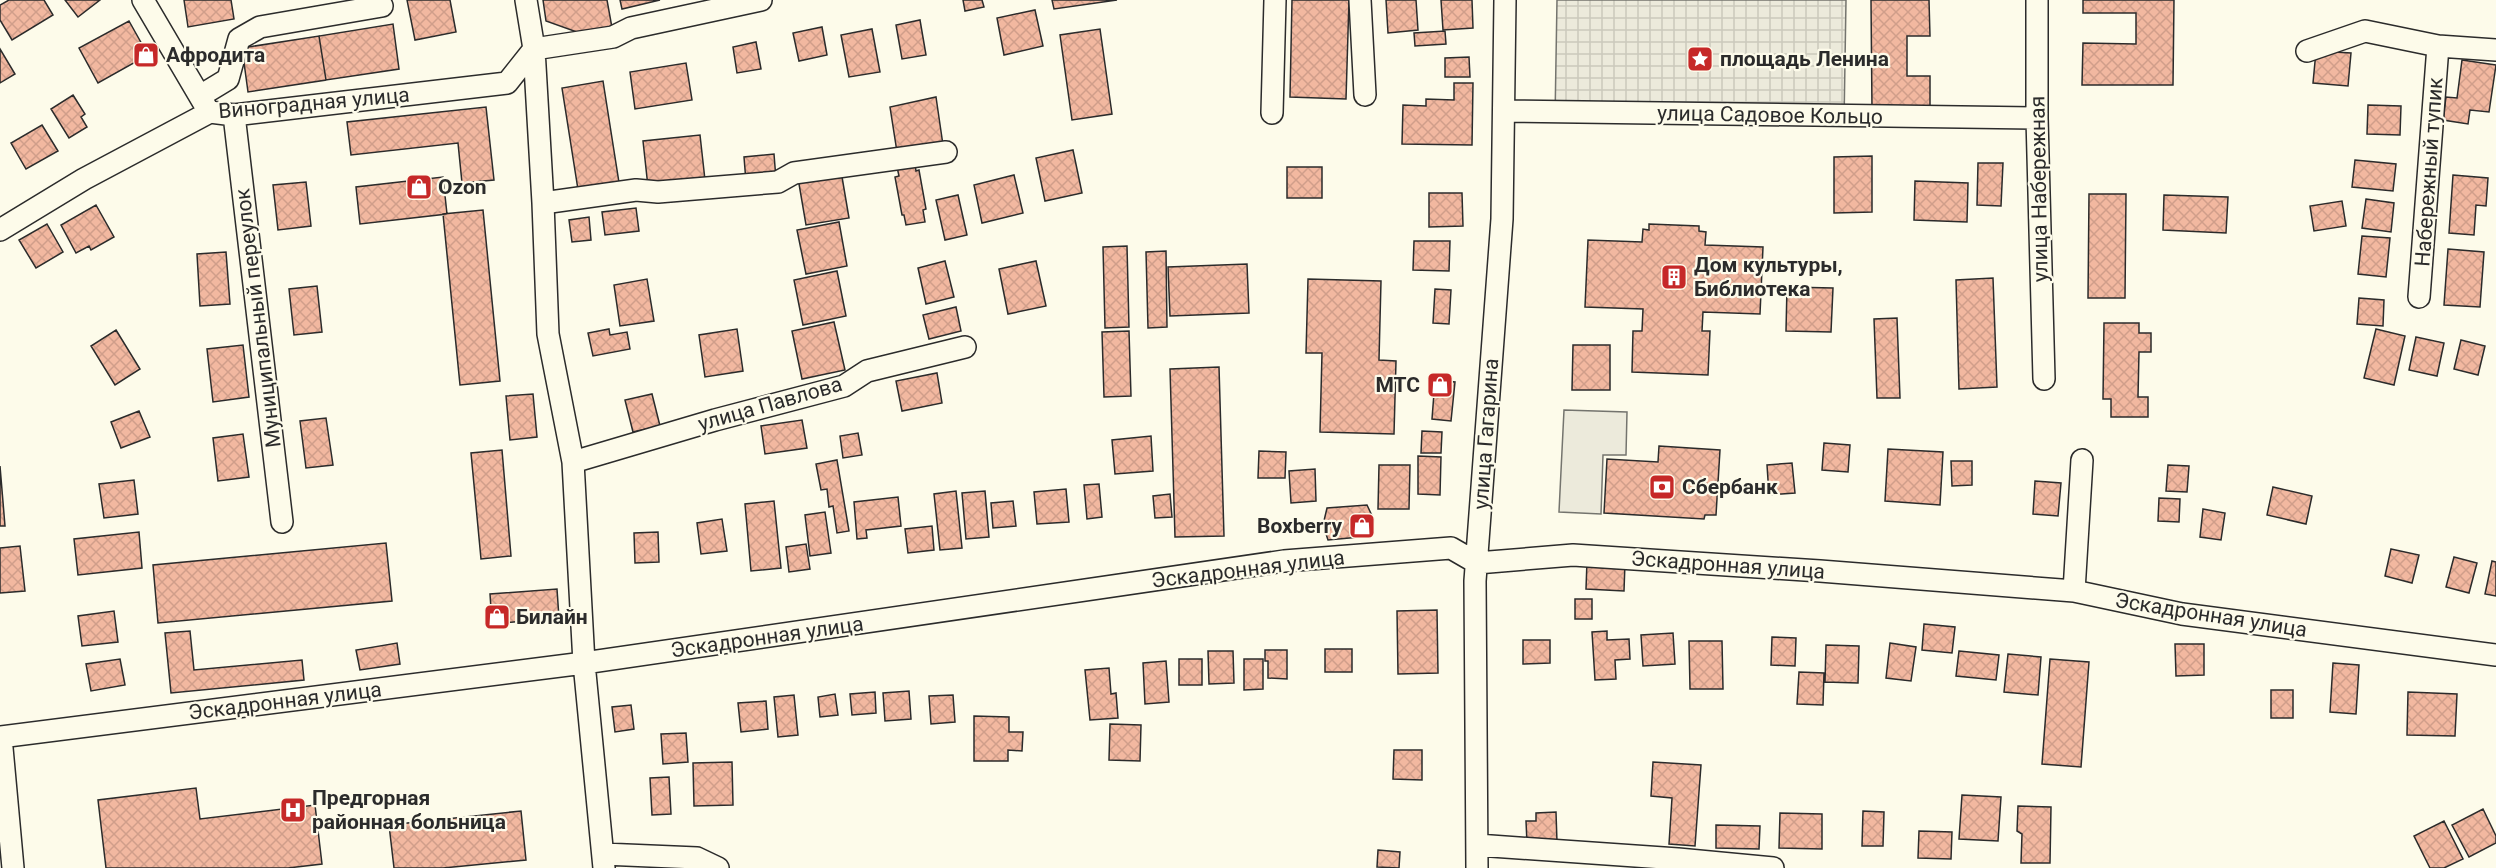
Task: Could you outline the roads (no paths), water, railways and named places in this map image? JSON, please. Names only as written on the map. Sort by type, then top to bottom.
[{"type":"street","points":[[143,0],[205,104],[228,79],[239,39],[260,27],[382,6]]},
{"type":"street","points":[[526,0],[534,49],[548,334],[573,462],[584,663],[603,861],[697,858],[718,868]]},
{"type":"street","points":[[534,49],[613,37],[631,28],[761,0]]},
{"type":"street","points":[[1272,113],[1275,0]]},
{"type":"street","points":[[1360,0],[1365,95]]},
{"type":"street","name":"улица Гагарина","points":[[1477,868],[1477,563],[1502,219],[1505,0]]},
{"type":"street","name":"улица Набережная","points":[[2037,0],[2037,118],[2044,379]]},
{"type":"street","name":"Набережный тупик","points":[[2307,51],[2365,31],[2438,46],[2496,51]]},
{"type":"street","name":"Набережный тупик","points":[[2419,297],[2438,46]]},
{"type":"street","name":"Виноградная улица","points":[[0,230],[205,104],[234,115],[507,84],[534,49]]},
{"type":"street","name":"улица Садовое Кольцо","points":[[1504,111],[2037,118]]},
{"type":"street","name":"Муниципальный переулок","points":[[234,115],[282,522]]},
{"type":"street","points":[[543,203],[636,190],[658,192],[778,182],[794,173],[946,152]]},
{"type":"street","name":"улица Павлова","points":[[573,462],[715,420],[844,386],[867,371],[965,347]]},
{"type":"street","points":[[2074,591],[2082,460]]},
{"type":"street","name":"Эскадронная улица","points":[[0,737],[584,663],[1284,561],[1451,548],[1477,563],[1573,555],[2074,591],[2181,614],[2496,655]]},
{"type":"street","points":[[0,737],[13,868]]},
{"type":"street","points":[[1477,845],[1773,868]]},
{"type":"place","name":"Афродита","points":[[146,55]]},
{"type":"place","name":"площадь Ленина","points":[[1700,59]]},
{"type":"place","name":"Ozon","points":[[419,187]]},
{"type":"place","name":"Дом культуры, Библиотека","points":[[1674,277]]},
{"type":"place","name":"МТС","points":[[1440,385]]},
{"type":"place","name":"Сбербанк","points":[[1662,487]]},
{"type":"place","name":"Boxberry","points":[[1362,526]]},
{"type":"place","name":"Билайн","points":[[497,617]]},
{"type":"place","name":"Предгорная районная больница","points":[[293,810]]}]
